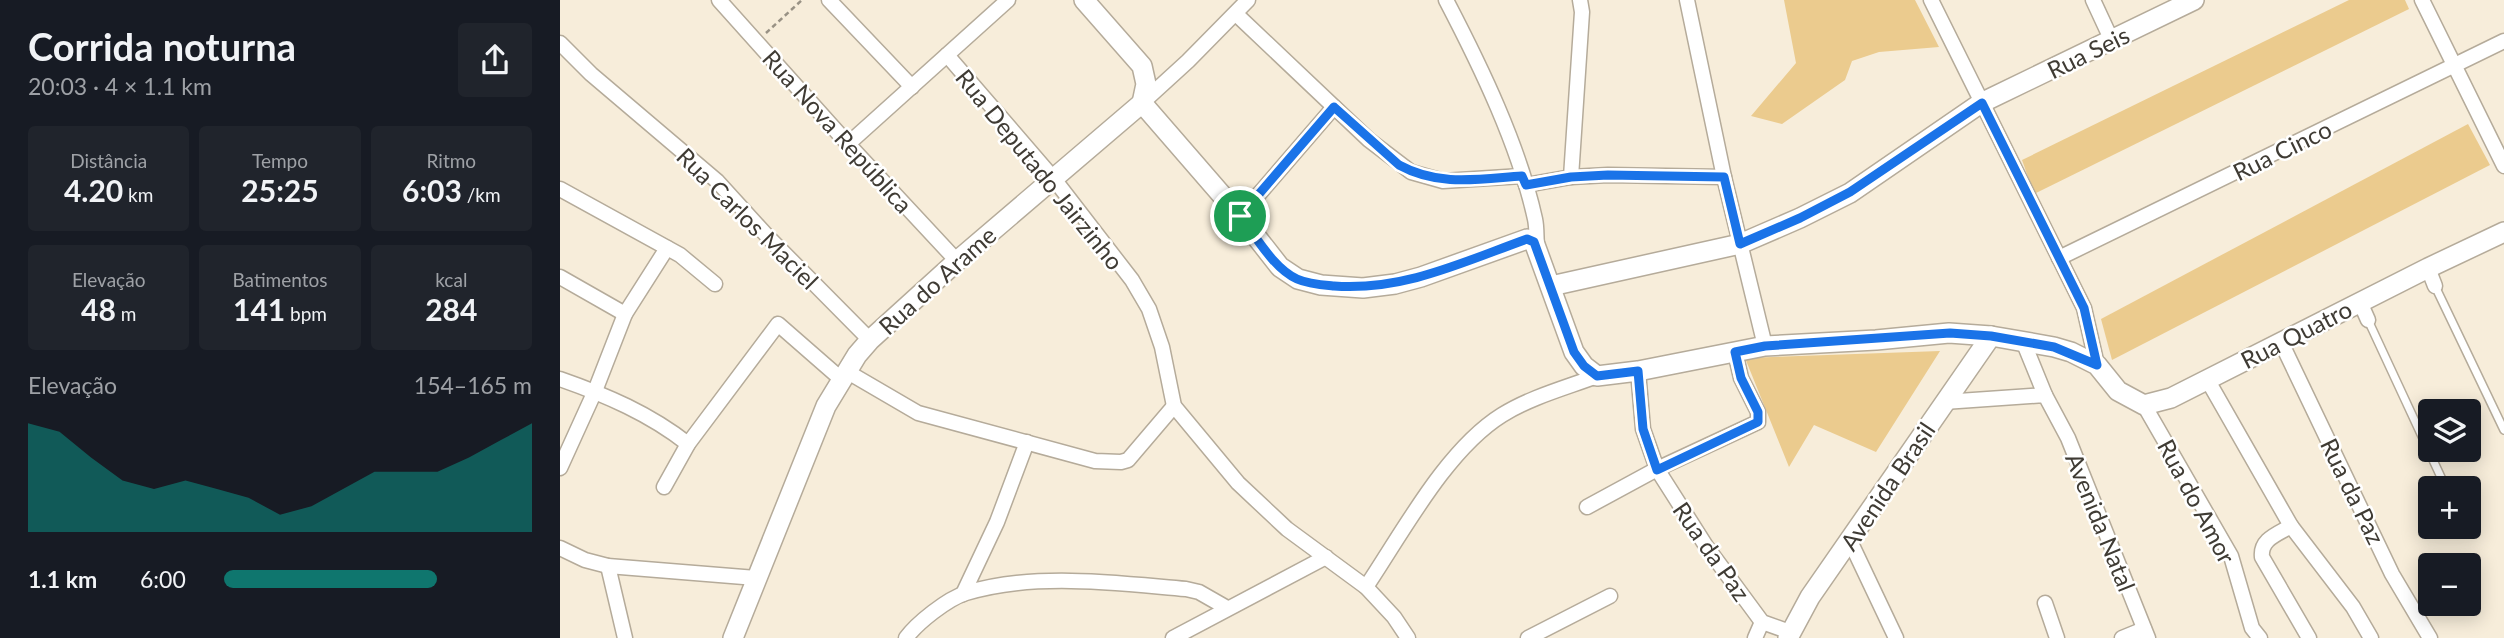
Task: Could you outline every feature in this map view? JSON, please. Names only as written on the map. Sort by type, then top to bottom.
[{"type":"main road","points":[[1084,0],[1142,66],[1146,85],[1142,103],[1240,216],[1280,268],[1298,279],[1321,285],[1363,288],[1395,284],[1533,239],[1574,352],[1584,366],[1597,376],[1638,371],[1765,346],[1950,333],[1991,336],[2054,347],[2097,365],[2118,391],[2144,405]]},
{"type":"main road","name":"Rua Seis","points":[[1551,286],[1740,244],[1800,218],[1850,192],[1982,103],[2194,0]]},
{"type":"main road","name":"Rua do Arame","points":[[733,638],[818,426],[843,375],[870,340],[957,261],[1142,103]]},
{"type":"main road","name":"Rua Quatro","points":[[2144,405],[2171,398],[2281,342],[2364,311],[2431,277],[2504,232]]},
{"type":"main road","name":"Avenida Brasil","points":[[1789,635],[1810,597],[1991,336]]},
{"type":"street","name":"Rua Nova República","points":[[719,0],[957,261]]},
{"type":"street","points":[[829,0],[912,87]]},
{"type":"street","points":[[848,144],[1008,0]]},
{"type":"street","name":"Rua do Arame","points":[[1142,103],[1248,0]]},
{"type":"street","points":[[1446,0],[1491,95],[1524,181],[1536,220],[1533,239]]},
{"type":"street","points":[[1571,177],[1582,12],[1580,0]]},
{"type":"street","points":[[1687,0],[1724,177],[1765,346]]},
{"type":"street","points":[[1931,0],[2084,308],[2097,365]]},
{"type":"street","points":[[2093,0],[2112,41]]},
{"type":"street","points":[[2422,0],[2504,166]]},
{"type":"street","points":[[1236,14],[1368,140],[1411,172],[1443,181],[1524,181],[1608,175],[1724,177]]},
{"type":"street","name":"Rua Cinco","points":[[2059,258],[2504,41]]},
{"type":"street","name":"Rua Carlos Maciel","points":[[560,43],[591,74],[717,181],[870,340]]},
{"type":"street","name":"Rua Deputado Jairzinho","points":[[947,55],[1054,178],[1132,280],[1149,309],[1162,347],[1174,406],[1238,483],[1287,529],[1366,587],[1394,617],[1408,638]]},
{"type":"street","points":[[1240,216],[1334,107]]},
{"type":"street","points":[[560,189],[680,255],[715,284]]},
{"type":"street","points":[[560,468],[595,391],[625,314],[667,248]]},
{"type":"street","points":[[560,277],[625,314]]},
{"type":"street","points":[[664,487],[688,444],[778,324],[843,375],[918,413],[1095,461],[1121,462],[1136,453],[1174,406]]},
{"type":"street","name":"Avenida Natal","points":[[2023,341],[2045,395],[2068,438],[2146,634],[2122,638]]},
{"type":"street","name":"Rua da Paz","points":[[2281,342],[2392,574],[2430,638]]},
{"type":"street","points":[[1587,508],[1657,470],[1760,420],[1741,378],[1735,352]]},
{"type":"street","name":"Rua da Paz","points":[[1638,371],[1643,429],[1657,470],[1706,546],[1762,622],[1789,635]]},
{"type":"street","points":[[1366,587],[1438,479],[1474,439],[1501,416],[1534,399],[1597,376]]},
{"type":"street","points":[[560,379],[595,391],[669,429],[688,444]]},
{"type":"street","points":[[2207,379],[2291,526],[2353,607],[2371,638]]},
{"type":"street","points":[[1944,402],[2045,395]]},
{"type":"street","name":"Rua do Amor","points":[[2144,405],[2231,556],[2252,628],[2260,638]]},
{"type":"street","points":[[963,594],[997,522],[1027,442]]},
{"type":"street","points":[[2291,526],[2264,542],[2262,557],[2309,638]]},
{"type":"street","points":[[1850,541],[1896,638]]},
{"type":"street","points":[[560,548],[585,560],[608,566],[756,578]]},
{"type":"street","points":[[1173,638],[1326,557]]},
{"type":"street","points":[[608,566],[625,638]]},
{"type":"street","points":[[906,638],[926,618],[963,594],[1019,584],[1129,584],[1199,592],[1227,608]]},
{"type":"street","points":[[1528,638],[1610,596]]},
{"type":"street","points":[[2045,603],[2057,638]]},
{"type":"street","points":[[1755,638],[1762,622]]},
{"type":"lane","points":[[2431,277],[2504,430]]},
{"type":"lane","points":[[2364,311],[2440,476]]},
{"type":"path","points":[[757,41],[802,0]]},
{"type":"shaded area","points":[[1784,0],[1915,0],[1939,47],[1879,52],[1852,61],[1845,80],[1782,124],[1751,116],[1796,63]]},
{"type":"shaded area","points":[[2349,0],[2405,0],[2409,9],[2034,194],[2022,160]]},
{"type":"shaded area","points":[[2468,124],[2490,165],[2112,360],[2101,319]]},
{"type":"shaded area","points":[[1940,351],[1876,452],[1814,425],[1789,467],[1745,358]]},
{"type":"route","points":[[1982,103],[2084,308],[2097,365],[2054,347],[1991,336],[1950,333],[1765,346],[1735,352],[1741,378],[1760,420],[1657,470],[1643,429],[1638,371],[1597,376],[1578,360],[1534,242],[1527,239],[1395,284],[1363,288],[1321,285],[1298,279],[1280,268],[1240,216],[1334,107],[1399,165],[1411,172],[1443,181],[1522,176],[1526,185],[1571,177],[1608,175],[1724,177],[1740,244],[1800,218],[1850,192],[1982,103]]}]
